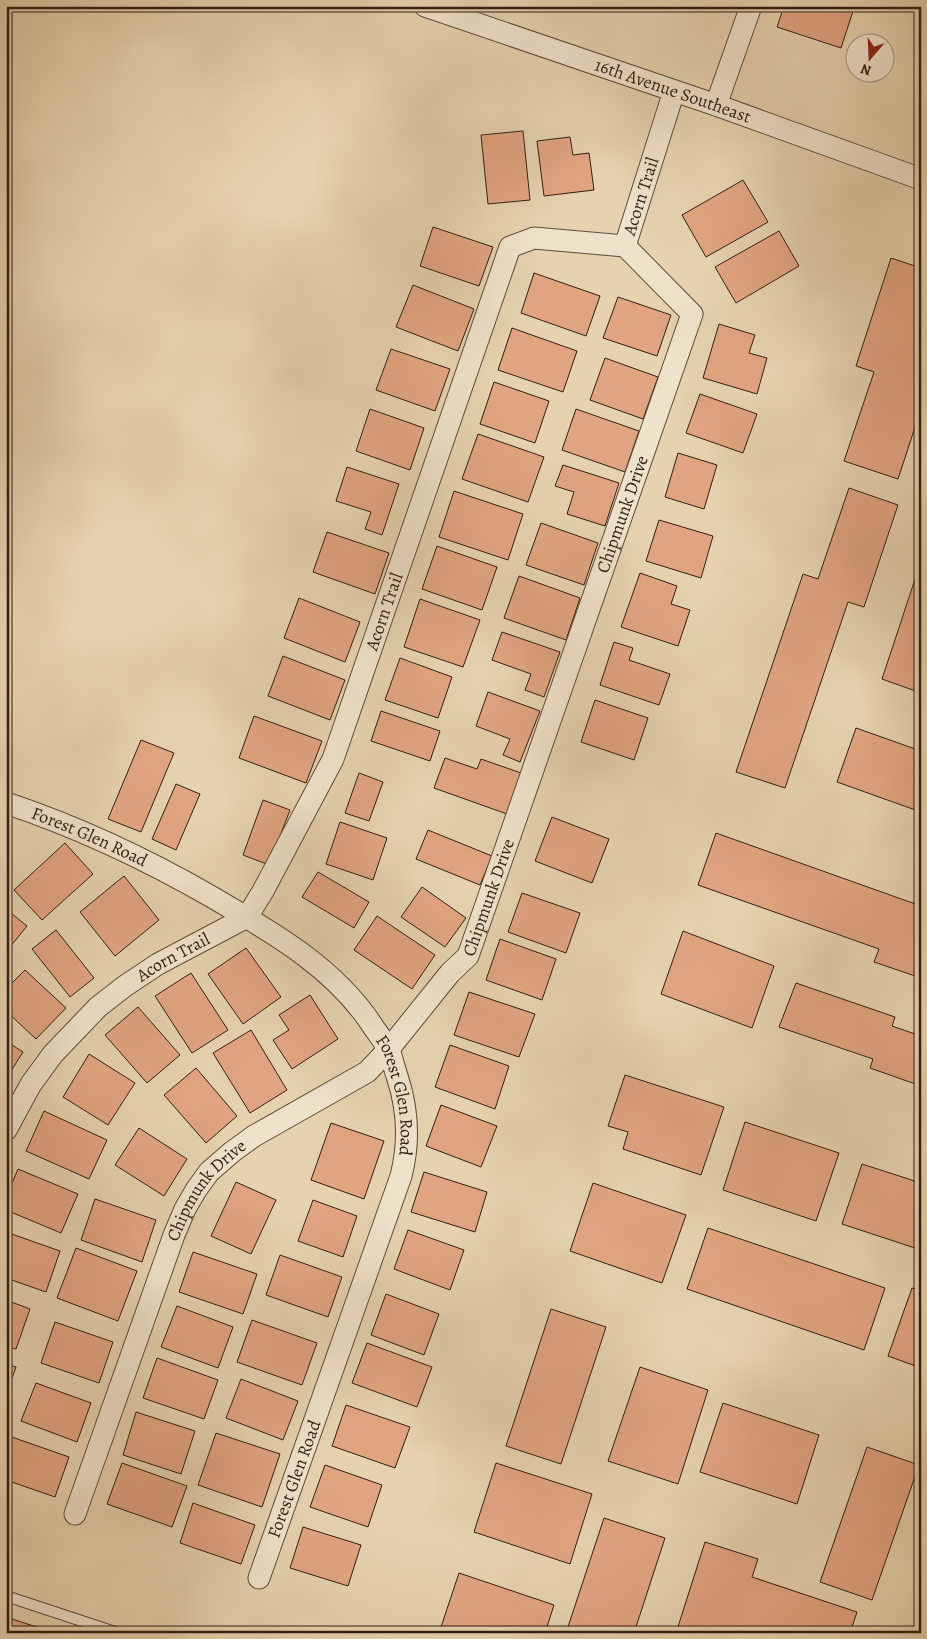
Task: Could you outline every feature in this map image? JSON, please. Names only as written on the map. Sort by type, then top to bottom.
[{"type":"street","name":"16th Avenue Southeast","points":[[425,6],[716,105],[921,179]]},
{"type":"street","points":[[716,105],[751,6]]},
{"type":"street","name":"Acorn Trail","points":[[6,1130],[31,1084],[52,1054],[98,1007],[158,964],[247,917],[263,892],[333,759],[510,247],[534,238],[625,246],[674,91]]},
{"type":"street","name":"Chipmunk Drive","points":[[75,1514],[174,1235],[185,1209],[196,1190],[209,1172],[246,1141],[367,1072],[388,1050],[450,973],[468,956],[692,314],[625,246]]},
{"type":"street","name":"Forest Glen Road","points":[[6,803],[49,817],[95,836],[190,884],[274,934],[325,971],[347,992],[366,1015],[388,1050],[403,1094],[407,1115],[406,1156],[402,1176],[259,1578]]},
{"type":"lane","points":[[6,1596],[118,1633]]},
{"type":"building","points":[[784,6],[849,6],[854,8],[846,32],[844,32],[841,48],[777,27]]},
{"type":"building","points":[[523,131],[530,200],[488,204],[481,135]]},
{"type":"building","points":[[570,137],[573,155],[589,153],[594,190],[544,196],[537,141]]},
{"type":"building","points":[[743,180],[768,222],[706,257],[682,215]]},
{"type":"building","points":[[433,227],[493,247],[479,286],[420,266]]},
{"type":"building","points":[[779,231],[799,266],[736,303],[715,267]]},
{"type":"building","points":[[891,258],[921,268],[921,349],[915,365],[921,367],[921,409],[898,479],[844,461],[874,372],[856,366]]},
{"type":"building","points":[[534,273],[600,296],[586,336],[521,313]]},
{"type":"building","points":[[413,285],[474,309],[458,351],[396,327]]},
{"type":"building","points":[[618,297],[671,315],[657,356],[603,338]]},
{"type":"building","points":[[719,324],[755,335],[749,353],[767,358],[757,394],[703,378]]},
{"type":"building","points":[[512,328],[577,351],[563,392],[498,370]]},
{"type":"building","points":[[391,349],[450,369],[435,411],[376,390]]},
{"type":"building","points":[[605,358],[658,377],[643,419],[590,400]]},
{"type":"building","points":[[494,382],[549,401],[535,443],[480,424]]},
{"type":"building","points":[[700,394],[757,414],[743,453],[686,433]]},
{"type":"building","points":[[370,409],[424,428],[410,470],[356,451]]},
{"type":"building","points":[[576,409],[639,431],[625,472],[562,450]]},
{"type":"building","points":[[478,434],[544,457],[528,502],[462,479]]},
{"type":"building","points":[[678,453],[717,465],[704,509],[665,497]]},
{"type":"building","points":[[563,465],[619,483],[605,526],[567,514],[574,492],[555,486]]},
{"type":"building","points":[[347,467],[399,484],[382,535],[365,529],[371,512],[336,501]]},
{"type":"building","points":[[849,488],[898,505],[864,607],[848,602],[785,788],[736,772],[803,574],[818,579]]},
{"type":"building","points":[[454,491],[523,514],[508,560],[439,537]]},
{"type":"building","points":[[659,520],[713,536],[701,578],[646,561]]},
{"type":"building","points":[[541,523],[598,543],[584,585],[526,565]]},
{"type":"building","points":[[327,532],[389,553],[375,594],[313,572]]},
{"type":"building","points":[[437,546],[497,567],[482,610],[422,589]]},
{"type":"building","points":[[921,561],[921,693],[882,679]]},
{"type":"building","points":[[640,573],[677,586],[671,604],[690,610],[678,646],[621,627]]},
{"type":"building","points":[[519,576],[580,598],[566,640],[504,618]]},
{"type":"building","points":[[299,598],[360,622],[345,662],[284,638]]},
{"type":"building","points":[[420,599],[480,620],[463,667],[404,647]]},
{"type":"building","points":[[502,632],[560,652],[544,697],[525,690],[531,674],[492,660]]},
{"type":"building","points":[[614,642],[633,648],[629,660],[670,674],[659,705],[600,685]]},
{"type":"building","points":[[283,656],[345,680],[330,720],[268,696]]},
{"type":"building","points":[[400,658],[452,677],[438,718],[385,700]]},
{"type":"building","points":[[488,692],[540,711],[520,762],[503,755],[510,739],[476,726]]},
{"type":"building","points":[[595,700],[648,718],[634,760],[581,742]]},
{"type":"building","points":[[381,711],[440,731],[430,761],[371,741]]},
{"type":"building","points":[[254,716],[322,741],[306,783],[239,758]]},
{"type":"building","points":[[856,728],[921,751],[921,812],[837,782]]},
{"type":"building","points":[[141,740],[174,753],[141,832],[108,819]]},
{"type":"building","points":[[445,758],[477,769],[481,759],[521,773],[507,814],[434,788]]},
{"type":"building","points":[[359,773],[383,782],[369,821],[345,813]]},
{"type":"building","points":[[176,784],[200,794],[176,850],[152,839]]},
{"type":"building","points":[[263,800],[290,810],[269,865],[243,855]]},
{"type":"building","points":[[552,817],[609,839],[592,883],[535,861]]},
{"type":"building","points":[[340,822],[387,838],[373,880],[326,864]]},
{"type":"building","points":[[428,830],[492,856],[480,885],[416,859]]},
{"type":"building","points":[[716,833],[921,906],[921,978],[874,962],[879,949],[698,885]]},
{"type":"building","points":[[65,843],[93,874],[42,920],[14,890]]},
{"type":"building","points":[[318,872],[369,902],[354,928],[302,897]]},
{"type":"building","points":[[124,876],[159,920],[115,956],[80,912]]},
{"type":"building","points":[[422,887],[466,918],[445,947],[401,917]]},
{"type":"building","points":[[522,893],[580,913],[566,953],[508,932]]},
{"type":"building","points":[[6,909],[27,926],[6,952]]},
{"type":"building","points":[[377,916],[435,955],[412,989],[354,950]]},
{"type":"building","points":[[56,930],[94,978],[70,997],[32,949]]},
{"type":"building","points":[[683,931],[774,966],[752,1028],[661,994]]},
{"type":"building","points":[[500,939],[556,959],[542,1000],[486,980]]},
{"type":"building","points":[[246,948],[281,997],[243,1024],[208,974]]},
{"type":"building","points":[[25,970],[66,1008],[36,1039],[6,1011],[6,989]]},
{"type":"building","points":[[191,973],[228,1030],[192,1053],[155,996]]},
{"type":"building","points":[[796,983],[895,1017],[892,1026],[921,1036],[921,1086],[870,1068],[873,1059],[779,1027]]},
{"type":"building","points":[[469,992],[535,1014],[519,1057],[454,1035]]},
{"type":"building","points":[[310,995],[338,1039],[292,1069],[273,1040],[289,1030],[279,1015]]},
{"type":"building","points":[[138,1007],[180,1055],[147,1083],[105,1035]]},
{"type":"building","points":[[251,1030],[287,1090],[250,1113],[213,1053]]},
{"type":"building","points":[[6,1041],[23,1052],[6,1079]]},
{"type":"building","points":[[450,1045],[509,1066],[495,1109],[435,1087]]},
{"type":"building","points":[[89,1054],[135,1083],[108,1125],[63,1097]]},
{"type":"building","points":[[196,1068],[237,1116],[206,1143],[164,1095]]},
{"type":"building","points":[[625,1075],[724,1107],[701,1175],[623,1149],[628,1132],[608,1126]]},
{"type":"building","points":[[441,1105],[497,1126],[481,1167],[426,1146]]},
{"type":"building","points":[[44,1111],[107,1140],[89,1179],[26,1151]]},
{"type":"building","points":[[745,1122],[839,1153],[816,1221],[723,1190]]},
{"type":"building","points":[[331,1123],[384,1141],[364,1199],[311,1180]]},
{"type":"building","points":[[139,1128],[187,1159],[164,1196],[115,1165]]},
{"type":"building","points":[[862,1164],[921,1183],[921,1250],[842,1224]]},
{"type":"building","points":[[18,1169],[78,1194],[61,1233],[6,1210],[6,1197]]},
{"type":"building","points":[[424,1172],[487,1192],[475,1232],[411,1212]]},
{"type":"building","points":[[236,1182],[276,1200],[251,1254],[211,1236]]},
{"type":"building","points":[[593,1183],[686,1215],[662,1283],[570,1251]]},
{"type":"building","points":[[95,1199],[156,1220],[142,1262],[81,1240]]},
{"type":"building","points":[[313,1200],[357,1216],[343,1257],[298,1241]]},
{"type":"building","points":[[708,1228],[885,1288],[864,1350],[687,1289]]},
{"type":"building","points":[[408,1230],[464,1250],[450,1290],[394,1269]]},
{"type":"building","points":[[6,1232],[60,1251],[46,1292],[6,1278]]},
{"type":"building","points":[[76,1248],[137,1271],[118,1321],[57,1298]]},
{"type":"building","points":[[193,1252],[257,1274],[243,1314],[179,1292]]},
{"type":"building","points":[[280,1255],[342,1277],[328,1317],[266,1295]]},
{"type":"building","points":[[912,1288],[921,1291],[921,1368],[888,1356]]},
{"type":"building","points":[[386,1294],[439,1314],[424,1355],[371,1335]]},
{"type":"building","points":[[6,1300],[30,1309],[16,1349],[6,1346]]},
{"type":"building","points":[[177,1306],[233,1327],[218,1368],[161,1347]]},
{"type":"building","points":[[551,1309],[606,1327],[561,1464],[506,1446]]},
{"type":"building","points":[[252,1320],[317,1343],[302,1385],[237,1362]]},
{"type":"building","points":[[55,1322],[113,1342],[99,1383],[41,1363]]},
{"type":"building","points":[[367,1343],[432,1367],[417,1407],[352,1383]]},
{"type":"building","points":[[157,1358],[218,1380],[204,1419],[143,1398]]},
{"type":"building","points":[[6,1364],[16,1367],[6,1395]]},
{"type":"building","points":[[640,1367],[708,1390],[678,1484],[608,1461]]},
{"type":"building","points":[[241,1379],[298,1401],[283,1440],[226,1418]]},
{"type":"building","points":[[36,1383],[91,1403],[77,1442],[21,1421]]},
{"type":"building","points":[[723,1403],[819,1435],[797,1504],[700,1472]]},
{"type":"building","points":[[346,1405],[410,1427],[395,1468],[332,1446]]},
{"type":"building","points":[[136,1412],[195,1431],[181,1474],[123,1455]]},
{"type":"building","points":[[216,1433],[280,1454],[262,1507],[198,1485]]},
{"type":"building","points":[[6,1435],[69,1457],[55,1497],[6,1480]]},
{"type":"building","points":[[867,1447],[919,1465],[872,1600],[820,1582]]},
{"type":"building","points":[[122,1463],[187,1486],[172,1527],[107,1504]]},
{"type":"building","points":[[496,1463],[592,1494],[570,1564],[474,1532]]},
{"type":"building","points":[[325,1465],[382,1485],[368,1527],[310,1507]]},
{"type":"building","points":[[193,1503],[255,1525],[241,1564],[180,1543]]},
{"type":"building","points":[[604,1518],[665,1538],[634,1633],[566,1633]]},
{"type":"building","points":[[303,1527],[361,1545],[348,1586],[290,1568]]},
{"type":"building","points":[[705,1542],[758,1559],[752,1577],[857,1612],[851,1630],[860,1633],[676,1633]]},
{"type":"building","points":[[459,1573],[554,1605],[545,1633],[439,1633]]},
{"type":"building","points":[[6,1617],[55,1633],[6,1633]]}]
